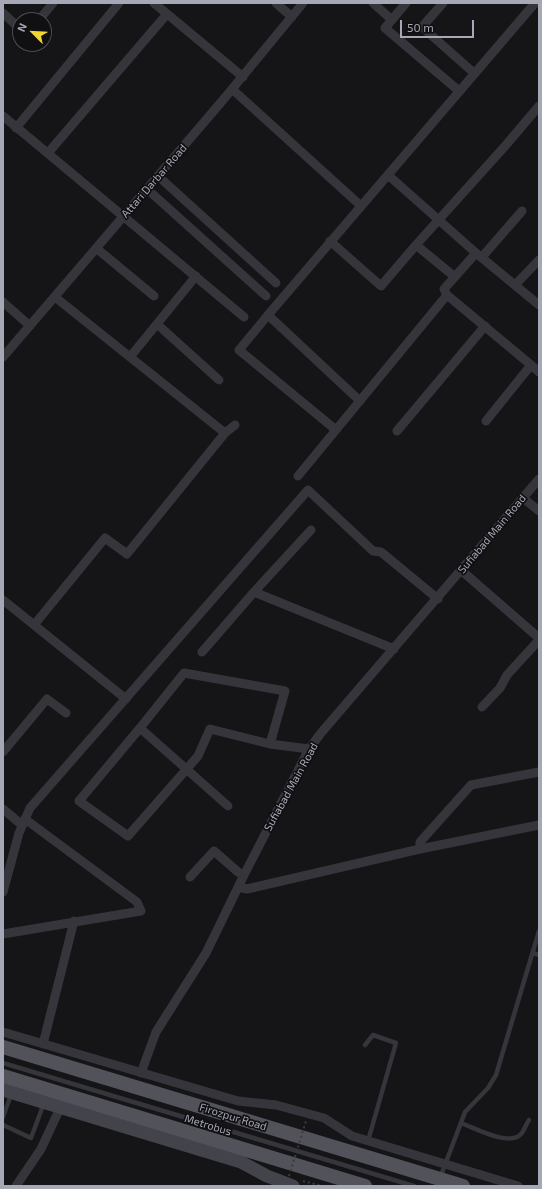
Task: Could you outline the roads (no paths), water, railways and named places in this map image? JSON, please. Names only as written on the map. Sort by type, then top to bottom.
[{"type":"main road","name":"Firozpur Road","points":[[3,1047],[463,1186]]},
{"type":"main road","points":[[3,1076],[63,1101],[365,1186]]},
{"type":"street","points":[[46,12],[54,3]]},
{"type":"street","points":[[16,128],[119,3]]},
{"type":"street","points":[[154,3],[243,76]]},
{"type":"street","points":[[276,3],[292,17]]},
{"type":"street","name":"Attari Darbar Road","points":[[3,357],[304,3]]},
{"type":"street","points":[[373,3],[392,20]]},
{"type":"street","points":[[405,3],[385,28],[459,91]]},
{"type":"street","points":[[443,3],[422,27],[474,73]]},
{"type":"street","points":[[336,430],[239,350],[360,205],[388,175],[535,3]]},
{"type":"street","points":[[3,13],[12,21]]},
{"type":"street","points":[[48,153],[167,14]]},
{"type":"street","points":[[232,89],[360,205]]},
{"type":"street","points":[[330,241],[381,286],[416,244],[439,220],[539,106]]},
{"type":"street","points":[[3,116],[244,317]]},
{"type":"street","points":[[388,175],[479,255],[539,305]]},
{"type":"street","points":[[158,176],[276,283]]},
{"type":"street","points":[[147,189],[266,296]]},
{"type":"street","points":[[522,211],[444,289],[446,295],[539,372]]},
{"type":"street","points":[[416,244],[455,277]]},
{"type":"street","points":[[96,248],[154,296]]},
{"type":"street","points":[[515,285],[539,260]]},
{"type":"street","points":[[130,357],[196,276]]},
{"type":"street","points":[[298,476],[446,295]]},
{"type":"street","points":[[55,297],[225,433]]},
{"type":"street","points":[[3,302],[30,326]]},
{"type":"street","points":[[268,315],[360,401]]},
{"type":"street","points":[[157,324],[219,380]]},
{"type":"street","points":[[397,431],[485,326]]},
{"type":"street","points":[[486,421],[531,364]]},
{"type":"street","points":[[34,625],[105,538],[127,554],[225,433],[235,425]]},
{"type":"street","name":"Sufiabad Main Road","points":[[141,1073],[156,1032],[206,953],[244,875],[309,749],[321,733],[438,599],[539,479]]},
{"type":"street","points":[[3,892],[24,822],[30,808],[308,490],[373,551],[382,552],[438,599]]},
{"type":"street","points":[[523,498],[539,511]]},
{"type":"street","points":[[202,652],[311,530]]},
{"type":"street","points":[[462,571],[539,639],[507,676],[500,688],[482,707]]},
{"type":"street","points":[[254,592],[394,649]]},
{"type":"street","points":[[3,600],[126,699]]},
{"type":"street","points":[[270,744],[284,691],[184,673],[79,801],[128,836],[198,756],[210,729],[270,744],[309,749]]},
{"type":"street","points":[[3,752],[47,699],[66,713]]},
{"type":"street","points":[[140,728],[187,768],[228,806]]},
{"type":"street","points":[[420,849],[420,842],[471,785],[539,772]]},
{"type":"street","points":[[3,809],[24,822],[137,902],[141,911],[3,934]]},
{"type":"street","points":[[238,887],[247,889],[420,849],[539,825]]},
{"type":"street","points":[[190,877],[214,851],[238,872],[244,875]]},
{"type":"street","points":[[43,1044],[74,921]]},
{"type":"street","points":[[3,1032],[238,1101],[276,1105],[324,1118],[352,1136],[518,1186]]},
{"type":"street","points":[[169,1097],[174,1083]]},
{"type":"street","points":[[7,1092],[44,1103],[63,1101],[248,1165],[268,1176],[291,1181]]},
{"type":"street","points":[[16,1186],[41,1149],[63,1101]]},
{"type":"lane","points":[[440,1179],[466,1112],[488,1088],[496,1075],[539,931]]},
{"type":"lane","points":[[533,953],[539,955]]},
{"type":"lane","points":[[366,1045],[373,1035],[396,1043],[368,1141]]},
{"type":"lane","name":"Metrobus","points":[[3,1063],[414,1186]]},
{"type":"lane","points":[[3,1118],[7,1092]]},
{"type":"lane","points":[[3,1125],[31,1138],[44,1103]]},
{"type":"lane","points":[[461,1123],[502,1139],[514,1138],[521,1134],[529,1120]]}]
